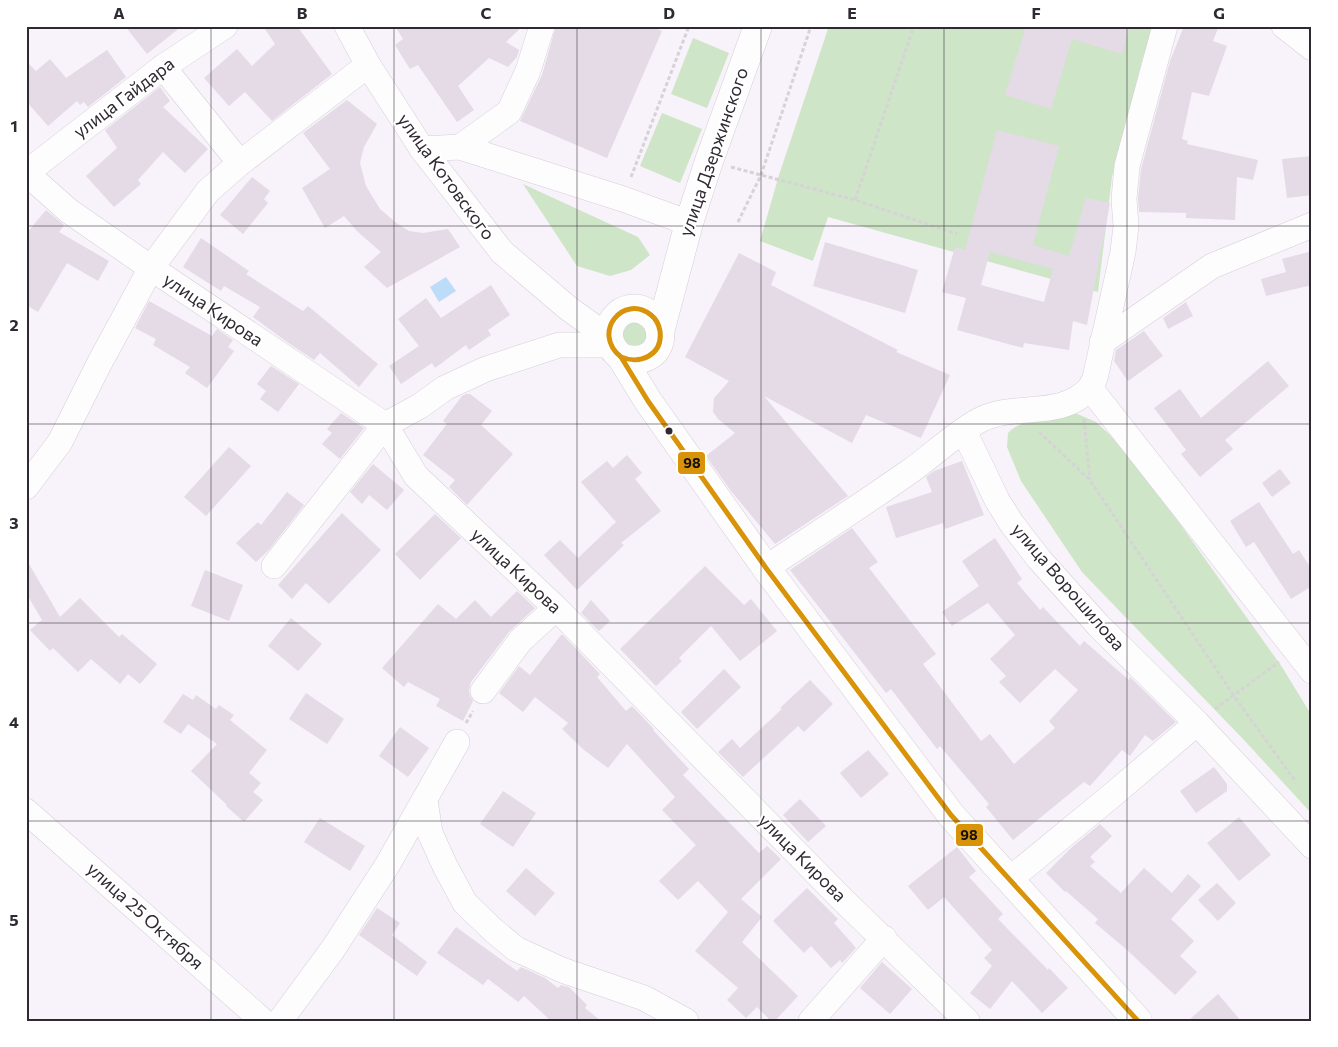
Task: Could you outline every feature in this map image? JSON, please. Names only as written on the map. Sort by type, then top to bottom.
[{"type":"highway","name":"улица Дзержинского","points":[[658,340],[689,223],[709,161],[758,26]]},
{"type":"highway","points":[[658,340],[651,354],[637,361],[628,360],[613,346],[612,321],[674,279]]},
{"type":"highway","points":[[627,310],[639,309],[647,312],[654,317],[658,324],[658,340],[648,402]]},
{"type":"highway","name":"улица Котовского","points":[[613,346],[648,402],[766,568],[952,816],[1138,1021]]},
{"type":"street","name":"улица Гайдара","points":[[26,173],[163,67],[225,26]]},
{"type":"street","name":"улица Котовского","points":[[347,26],[368,65],[422,149],[502,252],[613,346]]},
{"type":"street","points":[[460,147],[509,112],[528,71],[542,26]]},
{"type":"street","points":[[766,568],[910,472],[980,420],[997,414],[1061,406],[1086,392],[1095,378],[1123,252],[1126,226],[1124,199],[1127,166],[1164,26]]},
{"type":"street","points":[[1284,26],[1312,48]]},
{"type":"street","points":[[26,487],[60,442],[99,364],[151,268],[208,191],[240,163],[368,65]]},
{"type":"street","points":[[163,67],[240,163]]},
{"type":"street","points":[[422,149],[460,147],[623,199],[689,223]]},
{"type":"street","name":"улица Кирова","points":[[26,173],[69,211],[385,425],[416,476],[556,608],[838,896],[884,938],[967,1021]]},
{"type":"street","points":[[1102,342],[1212,266],[1312,225]]},
{"type":"street","points":[[568,308],[627,310]]},
{"type":"street","points":[[274,566],[385,425],[420,406],[445,388],[486,369],[559,345],[613,346]]},
{"type":"street","points":[[1086,392],[1312,670]]},
{"type":"street","name":"улица Ворошилова","points":[[964,431],[997,500],[1012,524],[1039,559],[1098,625],[1197,723],[1312,846]]},
{"type":"street","points":[[483,691],[520,641],[556,608]]},
{"type":"street","points":[[1010,879],[1197,723]]},
{"type":"street","points":[[280,1021],[333,949],[388,864],[457,742]]},
{"type":"street","points":[[425,800],[430,834],[445,866],[465,903],[492,930],[516,949],[562,970],[644,998],[686,1021]]},
{"type":"street","name":"улица 25 Октября","points":[[26,811],[263,1021]]},
{"type":"street","points":[[811,1021],[884,938]]},
{"type":"path","points":[[623,199],[689,26]]},
{"type":"path","points":[[738,222],[761,175],[811,26]]},
{"type":"path","points":[[855,200],[914,26]]},
{"type":"path","points":[[709,161],[855,200],[957,234]]},
{"type":"path","points":[[1086,392],[1090,480]]},
{"type":"path","points":[[1019,412],[1090,480],[1234,696],[1296,782]]},
{"type":"path","points":[[1197,723],[1296,649]]},
{"type":"path","points":[[457,742],[483,691]]},
{"type":"green space","points":[[829,26],[1156,26],[1143,57],[1112,177],[1098,292],[828,217],[813,261],[760,241],[779,175]]},
{"type":"green space","points":[[693,38],[729,53],[707,108],[671,94]]},
{"type":"green space","points":[[662,113],[702,129],[680,183],[640,166]]},
{"type":"green space","points":[[523,184],[638,237],[650,255],[631,270],[610,276],[577,266]]},
{"type":"green space","points":[[631,315],[654,334],[633,355],[615,326]]},
{"type":"green space","points":[[1075,413],[1096,422],[1111,436],[1153,486],[1282,667],[1312,716],[1312,814],[1244,740],[1082,572],[1021,481],[1007,447],[1008,433],[1015,427],[1031,420]]},
{"type":"water","points":[[446,277],[456,291],[439,302],[430,287]]},
{"type":"building","points":[[125,26],[182,26],[147,54]]},
{"type":"building","points":[[263,26],[297,26],[332,74],[272,121],[245,92],[229,106],[204,78],[237,49],[252,66],[275,44]]},
{"type":"building","points":[[395,26],[523,26],[506,42],[519,50],[517,57],[508,67],[489,58],[458,86],[474,110],[457,122],[418,65],[410,69],[395,45],[403,39]]},
{"type":"building","points":[[556,26],[651,26],[662,31],[607,158],[520,121],[542,75]]},
{"type":"building","points":[[1026,26],[1130,26],[1122,54],[1072,39],[1051,109],[1005,95]]},
{"type":"building","points":[[1184,26],[1219,26],[1213,41],[1227,46],[1209,96],[1192,92],[1182,139],[1188,141],[1187,144],[1258,160],[1253,180],[1237,177],[1235,220],[1186,218],[1186,213],[1139,212],[1138,199],[1141,169],[1170,61]]},
{"type":"building","points":[[107,50],[126,77],[88,107],[84,102],[80,105],[77,101],[48,126],[26,101],[26,61],[36,71],[50,59],[66,78]]},
{"type":"building","points":[[160,87],[170,101],[163,107],[208,149],[185,173],[163,152],[138,180],[141,184],[114,207],[86,176],[117,148],[105,130]]},
{"type":"building","points":[[347,100],[377,124],[364,147],[360,163],[366,186],[380,209],[409,231],[423,233],[448,229],[460,247],[387,288],[364,267],[381,252],[358,232],[344,216],[325,228],[302,188],[330,169],[303,133]]},
{"type":"building","points":[[997,130],[1059,146],[1033,245],[1069,256],[1086,198],[1110,203],[1087,325],[1073,321],[1069,350],[1024,343],[1023,348],[957,330],[966,298],[942,292],[955,247],[965,250]],"holes":[[[990,252],[1053,269],[1044,302],[981,285]]]},
{"type":"building","points":[[1312,156],[1312,195],[1287,198],[1282,159]]},
{"type":"building","points":[[252,177],[270,191],[264,199],[268,203],[243,234],[220,215]]},
{"type":"building","points":[[46,210],[64,225],[59,232],[109,261],[98,281],[67,263],[38,312],[26,305],[26,234]]},
{"type":"building","points":[[201,238],[249,271],[246,274],[303,311],[308,306],[378,364],[359,387],[320,353],[314,360],[287,342],[253,317],[260,307],[224,286],[221,291],[183,267]]},
{"type":"building","points":[[825,242],[918,270],[905,313],[813,286]]},
{"type":"building","points":[[1312,251],[1312,285],[1266,296],[1261,279],[1286,272],[1282,259]]},
{"type":"building","points":[[739,253],[776,272],[771,285],[898,350],[896,352],[950,375],[921,438],[866,415],[852,443],[764,396],[848,496],[775,544],[731,491],[706,456],[735,433],[718,419],[713,412],[714,398],[729,381],[685,357]]},
{"type":"building","points":[[491,285],[510,315],[488,330],[491,335],[469,350],[466,345],[435,368],[432,363],[401,384],[389,366],[419,346],[398,319],[426,298],[441,318]]},
{"type":"building","points":[[149,301],[212,336],[217,329],[233,340],[228,347],[234,351],[207,388],[185,373],[190,367],[153,345],[156,339],[135,328]]},
{"type":"building","points":[[1186,302],[1193,316],[1168,329],[1163,318]]},
{"type":"building","points":[[1144,331],[1163,356],[1128,381],[1114,361],[1116,350]]},
{"type":"building","points":[[1268,361],[1289,386],[1225,440],[1233,449],[1200,477],[1181,454],[1186,450],[1154,408],[1180,389],[1201,418]]},
{"type":"building","points":[[271,366],[299,384],[278,412],[260,399],[266,391],[257,384]]},
{"type":"building","points":[[470,394],[492,411],[481,425],[513,454],[467,505],[449,487],[455,480],[423,455],[447,424],[443,421],[462,396]]},
{"type":"building","points":[[341,413],[364,428],[340,459],[322,444],[332,433],[327,429]]},
{"type":"building","points":[[229,447],[251,466],[206,516],[184,497]]},
{"type":"building","points":[[627,455],[642,473],[635,479],[661,511],[621,543],[624,545],[577,590],[544,555],[560,540],[578,558],[616,522],[581,482],[607,461],[613,468]]},
{"type":"building","points":[[962,461],[984,515],[945,529],[943,523],[896,538],[886,507],[932,492],[926,477],[934,471]]},
{"type":"building","points":[[373,464],[404,490],[387,510],[369,495],[362,504],[350,492]]},
{"type":"building","points":[[1280,469],[1291,483],[1272,497],[1262,483]]},
{"type":"building","points":[[287,492],[304,505],[269,550],[256,562],[236,543],[258,522],[261,525]]},
{"type":"building","points":[[1259,502],[1293,554],[1299,550],[1312,570],[1312,586],[1291,599],[1254,542],[1246,547],[1230,521]]},
{"type":"building","points":[[342,513],[381,550],[329,604],[306,583],[292,599],[278,585]]},
{"type":"building","points":[[435,514],[461,538],[420,580],[395,554]]},
{"type":"building","points":[[852,528],[878,562],[869,568],[936,654],[923,664],[981,741],[990,734],[1014,764],[1055,728],[1049,721],[1078,690],[1055,669],[1020,703],[999,682],[1006,676],[990,659],[1015,635],[988,603],[952,626],[942,612],[979,586],[962,561],[995,538],[1022,579],[1017,583],[1040,610],[1043,607],[1080,646],[1084,641],[1129,680],[1130,677],[1176,722],[1153,741],[1145,735],[1130,756],[1122,750],[1090,786],[1084,782],[1013,840],[986,807],[989,804],[940,746],[937,749],[891,689],[886,693],[790,570]]},
{"type":"building","points":[[26,559],[60,617],[80,598],[119,637],[122,634],[157,664],[140,684],[128,674],[120,684],[91,659],[78,672],[53,648],[50,651],[30,630],[42,620],[26,593]]},
{"type":"building","points":[[705,566],[744,605],[751,599],[777,631],[740,661],[711,626],[679,658],[682,661],[656,686],[620,649]]},
{"type":"building","points":[[205,570],[243,585],[229,621],[191,606]]},
{"type":"building","points":[[517,591],[535,608],[509,632],[471,682],[469,690],[473,701],[463,721],[436,706],[440,699],[408,682],[404,687],[382,668],[438,604],[456,619],[475,600],[491,617]]},
{"type":"building","points":[[591,600],[610,621],[599,631],[581,613]]},
{"type":"building","points":[[291,618],[322,644],[298,671],[268,646]]},
{"type":"building","points":[[561,635],[600,674],[597,677],[626,711],[632,706],[654,729],[689,769],[683,775],[759,853],[767,846],[781,859],[741,899],[762,917],[742,942],[798,996],[775,1021],[771,1021],[757,1007],[746,1018],[727,1000],[738,988],[695,951],[728,912],[698,881],[678,900],[659,881],[696,845],[662,810],[675,797],[627,744],[608,768],[584,750],[562,729],[568,723],[535,697],[523,712],[499,693],[519,666],[530,675]]},
{"type":"building","points":[[724,669],[741,687],[697,729],[681,712]]},
{"type":"building","points":[[810,680],[833,704],[804,732],[798,726],[743,777],[718,752],[732,739],[740,748]]},
{"type":"building","points":[[306,693],[344,719],[327,744],[289,719]]},
{"type":"building","points":[[183,694],[193,700],[196,695],[216,709],[219,705],[234,715],[230,720],[267,750],[249,773],[261,783],[253,792],[263,800],[244,822],[191,771],[217,744],[188,724],[181,734],[163,722]]},
{"type":"building","points":[[400,727],[429,748],[408,777],[379,756]]},
{"type":"building","points":[[868,750],[889,774],[861,798],[840,773]]},
{"type":"building","points":[[1214,767],[1227,784],[1227,791],[1196,813],[1180,791]]},
{"type":"building","points":[[503,791],[536,813],[513,847],[480,824]]},
{"type":"building","points":[[800,799],[826,826],[808,842],[783,815]]},
{"type":"building","points":[[1239,817],[1271,855],[1239,881],[1207,843]]},
{"type":"building","points":[[320,818],[365,846],[350,871],[304,842]]},
{"type":"building","points":[[1100,824],[1112,836],[1090,857],[1095,862],[1090,866],[1121,893],[1144,868],[1172,893],[1188,874],[1201,886],[1171,919],[1194,941],[1180,956],[1197,972],[1175,995],[1095,923],[1098,919],[1065,892],[1046,873],[1071,848]]},
{"type":"building","points":[[957,847],[976,871],[969,877],[1003,914],[998,919],[1068,988],[1042,1013],[1012,981],[990,1009],[970,993],[992,966],[984,958],[992,950],[944,897],[928,910],[908,886]]},
{"type":"building","points":[[526,868],[555,893],[535,916],[506,891]]},
{"type":"building","points":[[1217,883],[1236,903],[1218,921],[1198,900]]},
{"type":"building","points":[[807,888],[838,919],[834,923],[856,948],[842,963],[840,960],[831,968],[811,946],[804,953],[773,921]]},
{"type":"building","points":[[377,908],[400,923],[392,935],[427,962],[417,976],[359,935]]},
{"type":"building","points":[[456,927],[517,971],[521,967],[545,978],[558,988],[561,985],[569,987],[587,1005],[585,1008],[601,1021],[551,1021],[524,996],[518,1002],[488,979],[483,985],[437,953]]},
{"type":"building","points":[[882,962],[912,989],[890,1014],[860,988]]},
{"type":"building","points":[[1218,994],[1241,1021],[1188,1021]]},
{"type":"transit line","name":"98","points":[[621,357],[636,360],[649,356],[654,352],[658,346],[660,331],[657,322],[651,315],[640,310],[630,309],[621,312],[614,319],[610,327],[609,337],[613,347],[648,401],[766,568],[951,815],[1138,1021]]}]
